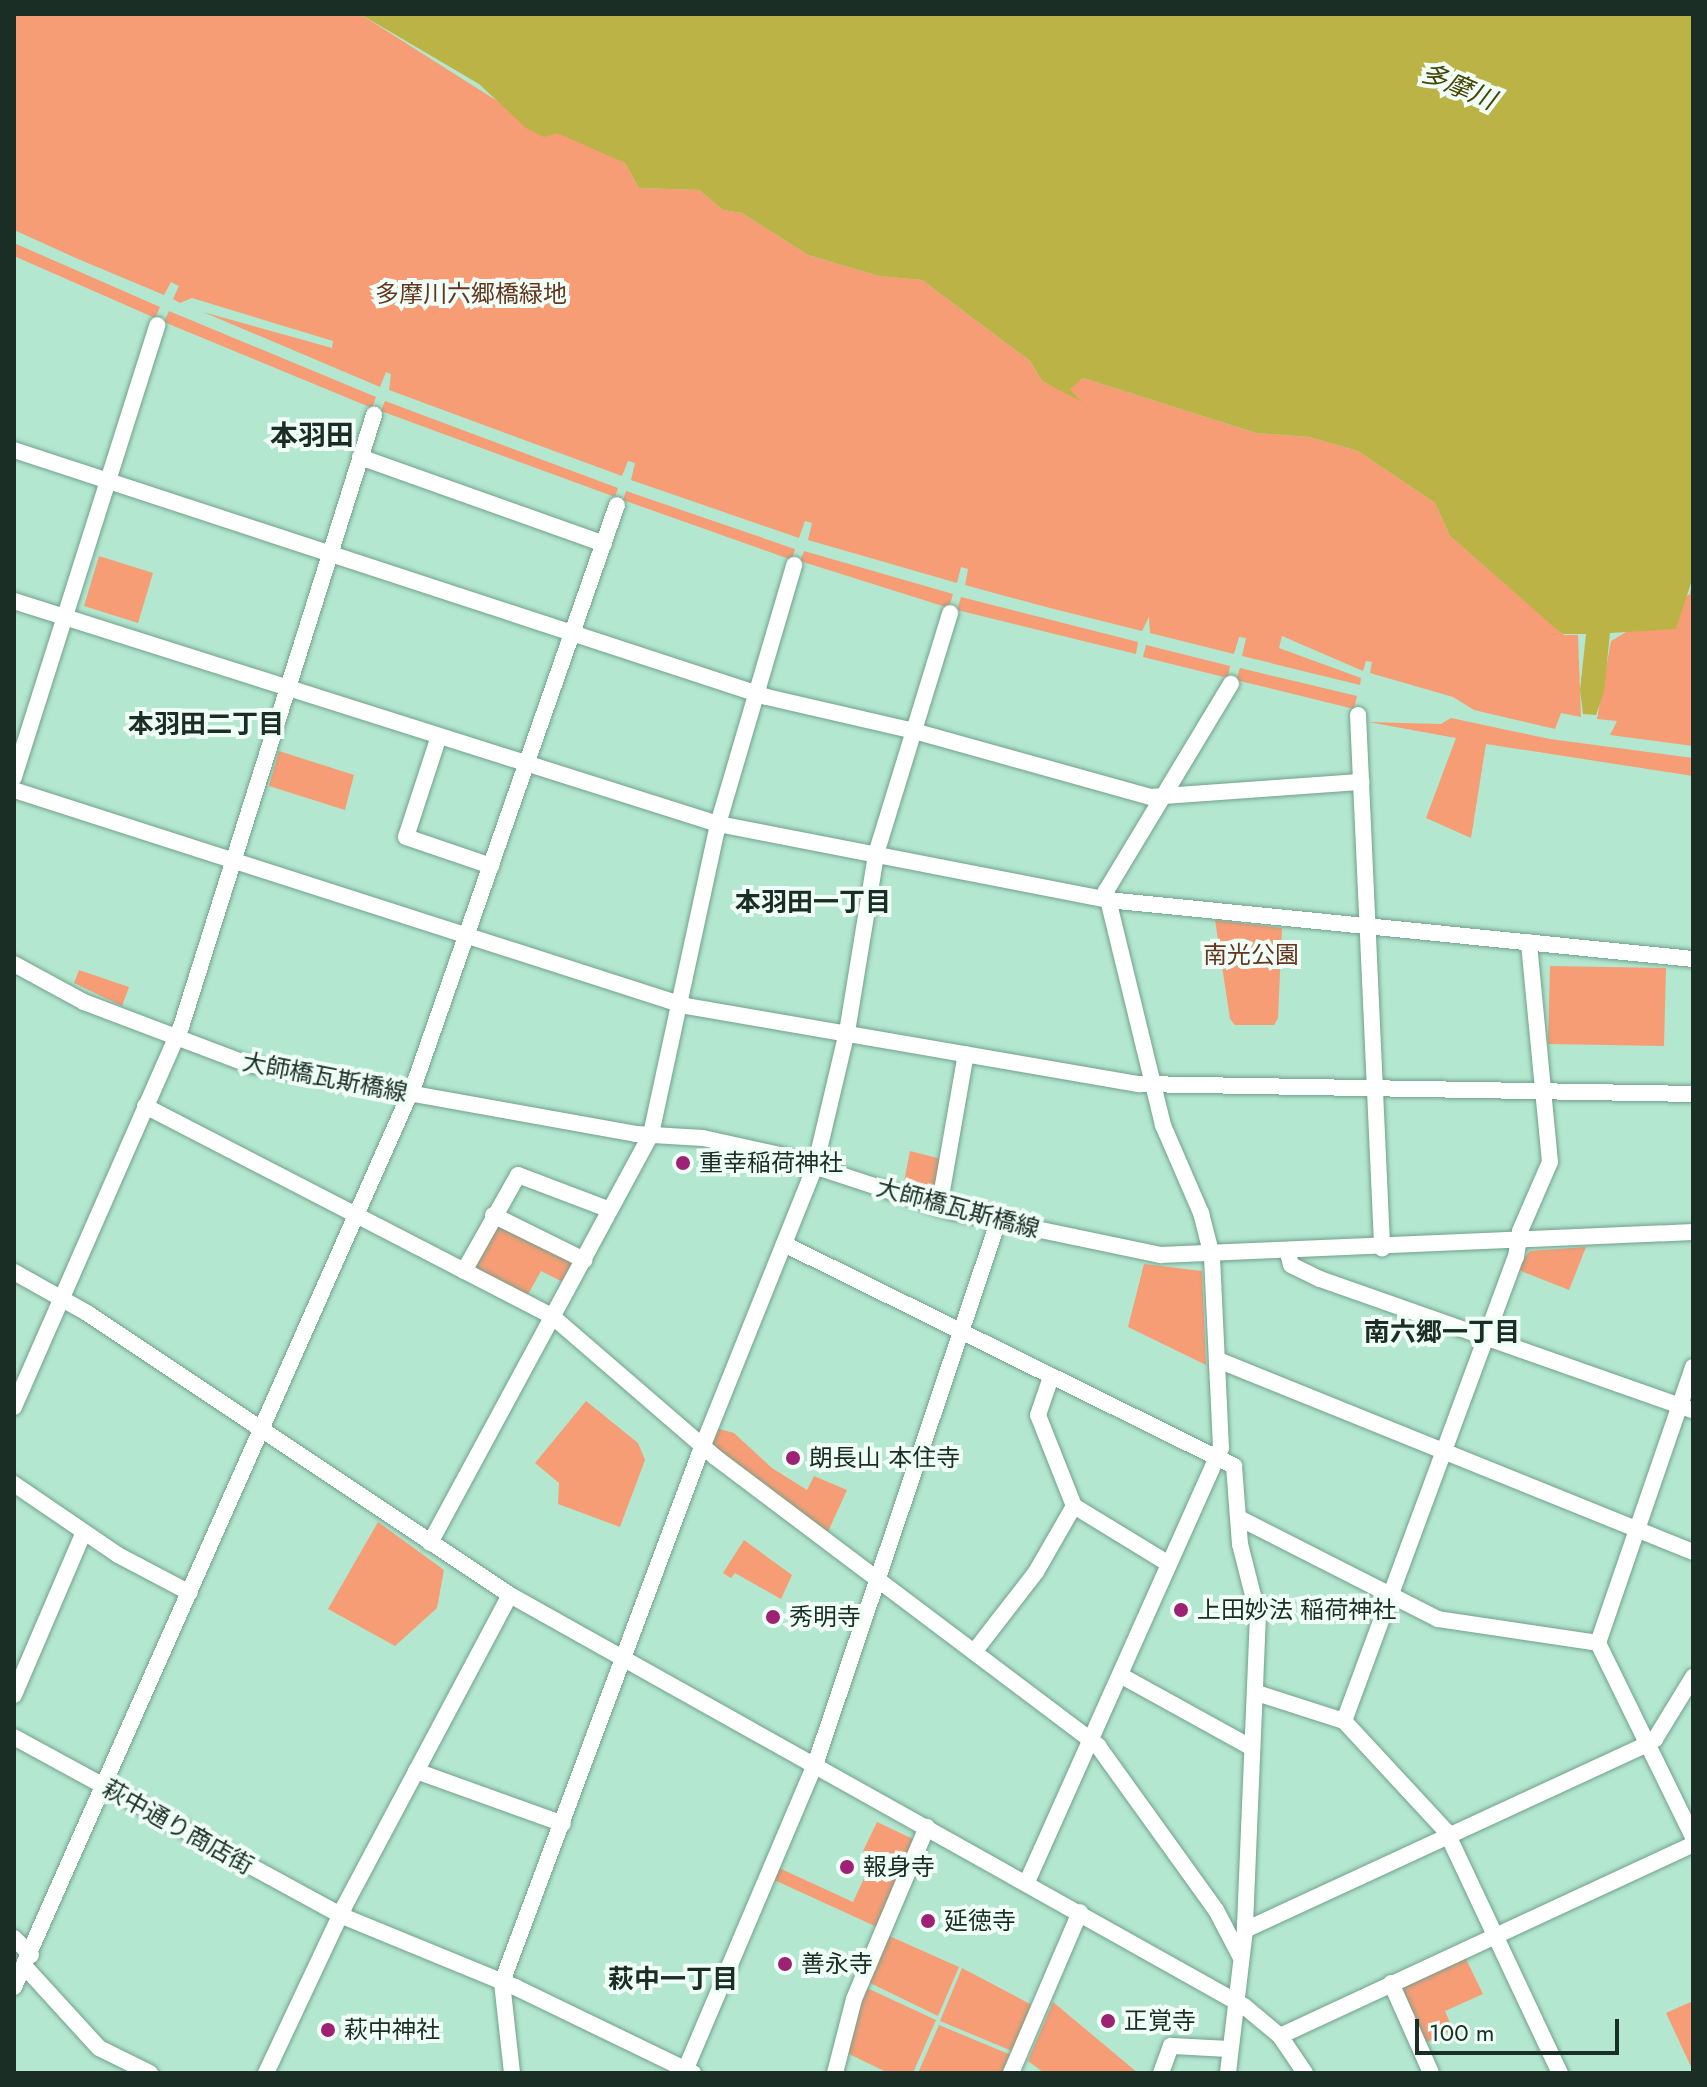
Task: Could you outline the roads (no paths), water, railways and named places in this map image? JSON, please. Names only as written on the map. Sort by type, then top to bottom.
[{"type":"street","points":[[14,777],[157,325]]},
{"type":"street","points":[[14,1407],[176,1039],[374,415]]},
{"type":"street","points":[[14,450],[572,636],[757,693],[914,731],[1162,799],[1361,782]]},
{"type":"street","points":[[360,457],[604,544]]},
{"type":"street","points":[[14,1987],[29,1961],[410,1094],[617,505]]},
{"type":"street","points":[[430,1543],[651,1134],[718,824],[794,565]]},
{"type":"street","points":[[14,601],[718,824],[1108,900],[1693,959]]},
{"type":"street","points":[[512,2073],[502,1982],[702,1446],[815,1167],[847,1032],[876,854],[950,613]]},
{"type":"street","points":[[1027,1882],[1221,1448],[1212,1256],[1201,1213],[1163,1125],[1106,891],[1231,684]]},
{"type":"street","points":[[1358,715],[1382,1249]]},
{"type":"street","points":[[439,736],[406,837],[491,866]]},
{"type":"street","points":[[14,790],[677,1003],[1154,1084],[1693,1094]]},
{"type":"street","points":[[1344,1721],[1517,1243],[1550,1162],[1529,942]]},
{"type":"street","name":"大師橋瓦斯橋線","points":[[14,964],[84,1002],[176,1039],[276,1071],[651,1134],[703,1138],[815,1167],[939,1208],[1151,1254],[1212,1256],[1288,1253],[1693,1232]]},
{"type":"street","points":[[939,1208],[966,1054]]},
{"type":"street","points":[[145,1106],[355,1218],[553,1317],[702,1446],[1091,1741],[1216,1910],[1240,1956]]},
{"type":"street","points":[[464,1271],[518,1175],[610,1210]]},
{"type":"street","points":[[493,1215],[584,1260]]},
{"type":"street","points":[[688,2072],[815,1765],[998,1222]]},
{"type":"street","points":[[784,1244],[961,1334],[1234,1466],[1239,1518],[1258,1615],[1245,1930],[1234,2000],[1228,2073]]},
{"type":"street","points":[[1288,1253],[1291,1265],[1320,1279],[1686,1407]]},
{"type":"street","points":[[14,1272],[61,1297],[510,1595],[1234,2000],[1280,2036],[1305,2073]]},
{"type":"street","points":[[1218,1360],[1693,1552]]},
{"type":"street","points":[[1693,1367],[1686,1407],[1637,1527],[1598,1643],[1645,1745],[1693,1837]]},
{"type":"street","points":[[1051,1377],[1038,1415],[1074,1506],[1169,1564]]},
{"type":"street","points":[[14,1484],[84,1532],[190,1593]]},
{"type":"street","points":[[974,1652],[1036,1572],[1074,1506]]},
{"type":"street","points":[[1239,1518],[1438,1619],[1598,1643]]},
{"type":"street","points":[[14,1695],[84,1532]]},
{"type":"street","points":[[266,2073],[416,1771],[510,1595]]},
{"type":"street","points":[[1120,1675],[1252,1748]]},
{"type":"street","points":[[1245,1930],[1645,1745],[1655,1739],[1693,1677]]},
{"type":"street","points":[[1257,1693],[1344,1721],[1449,1836],[1560,2073]]},
{"type":"street","name":"萩中通り商店街","points":[[14,1737],[103,1793],[342,1916],[502,1982],[688,2072]]},
{"type":"street","points":[[416,1771],[563,1824]]},
{"type":"street","points":[[835,2073],[854,1999],[927,1827]]},
{"type":"street","points":[[1280,2036],[1693,1844]]},
{"type":"street","points":[[1011,2073],[1080,1912]]},
{"type":"street","points":[[14,1938],[99,2048],[150,2073]]},
{"type":"street","points":[[1391,1983],[1431,2073]]},
{"type":"street","points":[[1161,2073],[1171,2046],[1230,2049]]},
{"type":"water","name":"多摩川","points":[[360,14],[1693,14],[1693,577],[1676,629],[1610,633],[1604,692],[1596,715],[1583,714],[1580,690],[1586,634],[1563,634],[1555,628],[1450,536],[1435,503],[1358,451],[1309,437],[1256,433],[1083,378],[1070,389],[1082,402],[1042,381],[1030,361],[922,280],[879,276],[808,255],[742,213],[723,210],[699,190],[639,188],[625,163],[557,133],[544,137],[526,128],[479,84]]},
{"type":"place","name":"重幸稲荷神社","points":[[683,1163]]},
{"type":"place","name":"朗長山 本住寺","points":[[793,1458]]},
{"type":"place","name":"上田妙法 稲荷神社","points":[[1181,1610]]},
{"type":"place","name":"秀明寺","points":[[773,1617]]},
{"type":"place","name":"報身寺","points":[[847,1867]]},
{"type":"place","name":"延徳寺","points":[[928,1921]]},
{"type":"place","name":"善永寺","points":[[785,1964]]},
{"type":"place","name":"正覚寺","points":[[1108,2021]]},
{"type":"place","name":"萩中神社","points":[[328,2030]]},
{"type":"district","name":"本羽田","points":[[312,436]]},
{"type":"district","name":"本羽田二丁目","points":[[206,725]]},
{"type":"district","name":"本羽田一丁目","points":[[813,903]]},
{"type":"district","name":"南六郷一丁目","points":[[1442,1333]]},
{"type":"district","name":"萩中一丁目","points":[[673,1980]]},
{"type":"park label","name":"多摩川六郷橋緑地","points":[[471,294]]},
{"type":"park label","name":"南光公園","points":[[1251,955]]}]
